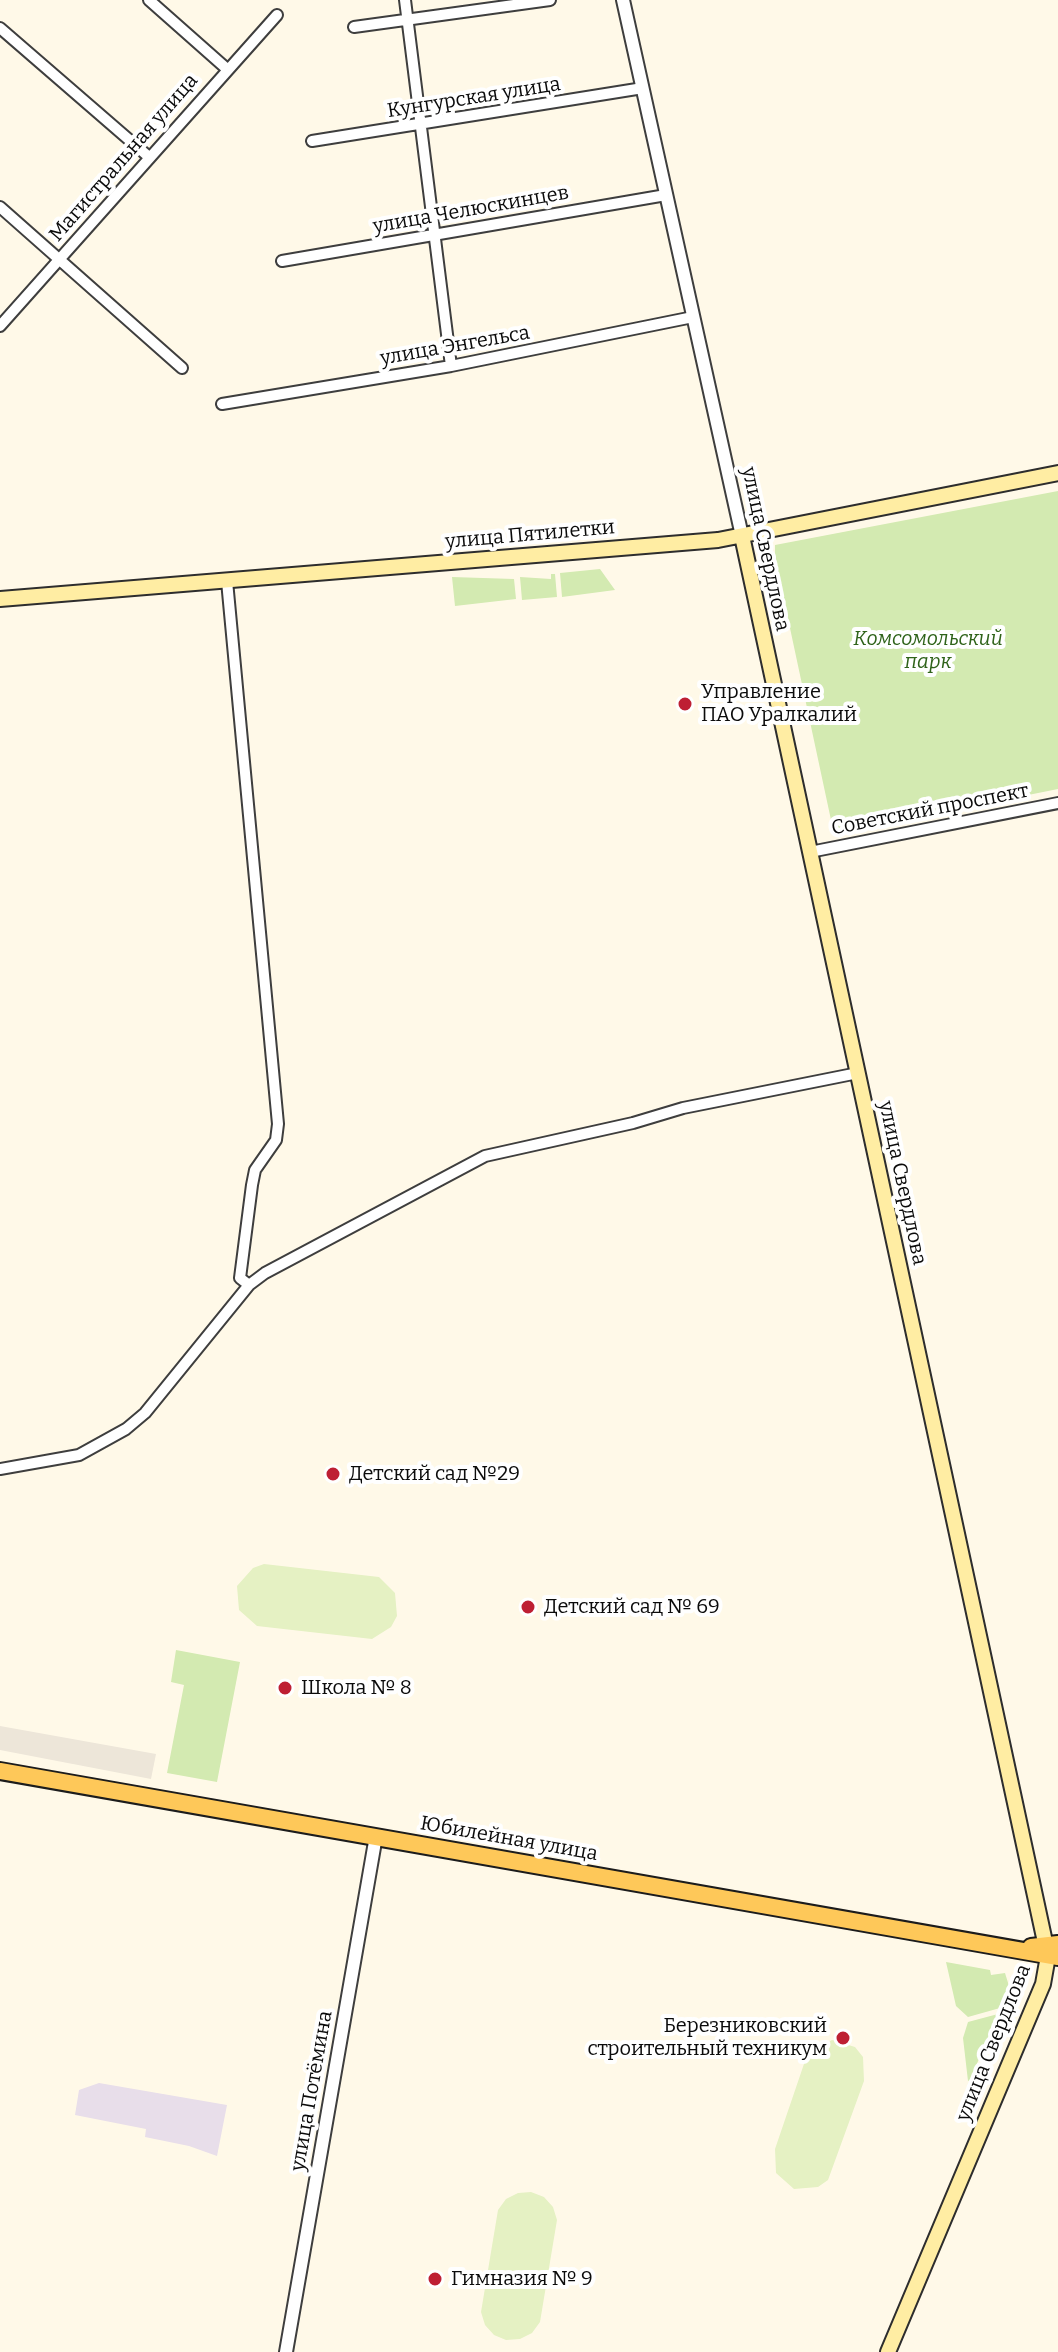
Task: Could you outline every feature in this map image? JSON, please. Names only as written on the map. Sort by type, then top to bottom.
[{"type":"main road","name":"улица Пятилетки","points":[[0,599],[742,536],[1058,473]]},
{"type":"main road","name":"улица Свердлова","points":[[742,536],[1053,1950],[1043,1984],[888,2352]]},
{"type":"main road","name":"Юбилейная улица","points":[[0,1771],[1010,1950],[1053,1950]]},
{"type":"street","points":[[149,0],[227,69]]},
{"type":"street","points":[[405,0],[437,234],[451,366]]},
{"type":"street","points":[[354,27],[550,0]]},
{"type":"street","name":"улица Свердлова","points":[[623,0],[742,536]]},
{"type":"street","name":"Магистральная улица","points":[[0,326],[277,15]]},
{"type":"street","points":[[0,28],[149,157]]},
{"type":"street","name":"Кунгурская улица","points":[[312,141],[422,126],[643,88]]},
{"type":"street","name":"улица Челюскинцев","points":[[282,261],[666,195]]},
{"type":"street","points":[[0,207],[182,368]]},
{"type":"street","name":"улица Энгельса","points":[[222,404],[451,366],[693,317]]},
{"type":"street","points":[[227,581],[278,1124],[276,1140],[255,1170],[252,1185],[240,1278],[249,1285]]},
{"type":"street","name":"Советский проспект","points":[[810,852],[1058,803]]},
{"type":"street","points":[[0,1469],[79,1455],[126,1429],[145,1413],[197,1353],[249,1285],[337,1232],[485,1156],[683,1108],[858,1073]]},
{"type":"street","name":"улица Потёмина","points":[[286,2352],[376,1836]]},
{"type":"shaded area","points":[[0,1726],[156,1754],[151,1779],[0,1750]]},
{"type":"shaded area","points":[[99,2083],[227,2105],[217,2156],[189,2146],[145,2137],[146,2129],[75,2115],[79,2090]]},
{"type":"green space","name":"Комсомольский парк","points":[[1058,491],[1058,789],[834,834],[775,558],[775,545]]},
{"type":"green space","points":[[600,569],[615,590],[562,597],[560,573]]},
{"type":"green space","points":[[551,574],[555,574],[557,597],[522,600],[520,577],[551,579]]},
{"type":"green space","points":[[452,577],[514,579],[516,599],[455,606]]},
{"type":"green space","points":[[264,1564],[379,1577],[395,1593],[397,1616],[391,1627],[372,1639],[257,1626],[239,1610],[237,1586],[253,1568]]},
{"type":"green space","points":[[176,1650],[240,1662],[217,1782],[167,1773],[184,1685],[171,1682]]},
{"type":"green space","points":[[946,1962],[990,1970],[991,1975],[1005,1973],[1009,1986],[1000,2008],[968,2017],[956,2006]]},
{"type":"green space","points":[[998,2014],[968,2081],[963,2038],[968,2022]]},
{"type":"green space","points":[[832,2040],[855,2047],[863,2057],[864,2081],[828,2180],[818,2187],[794,2189],[776,2173],[775,2149],[805,2061],[811,2050]]},
{"type":"green space","points":[[531,2192],[544,2197],[553,2207],[557,2220],[540,2322],[532,2333],[520,2339],[506,2340],[494,2335],[485,2325],[481,2312],[498,2210],[506,2199],[518,2193]]},
{"type":"place","name":"Управление ПАО Уралкалий","points":[[685,704]]},
{"type":"place","name":"Детский сад №29","points":[[333,1474]]},
{"type":"place","name":"Детский сад № 69","points":[[528,1607]]},
{"type":"place","name":"Школа № 8","points":[[285,1688]]},
{"type":"place","name":"Березниковский строительный техникум","points":[[843,2038]]},
{"type":"place","name":"Гимназия № 9","points":[[435,2279]]}]
